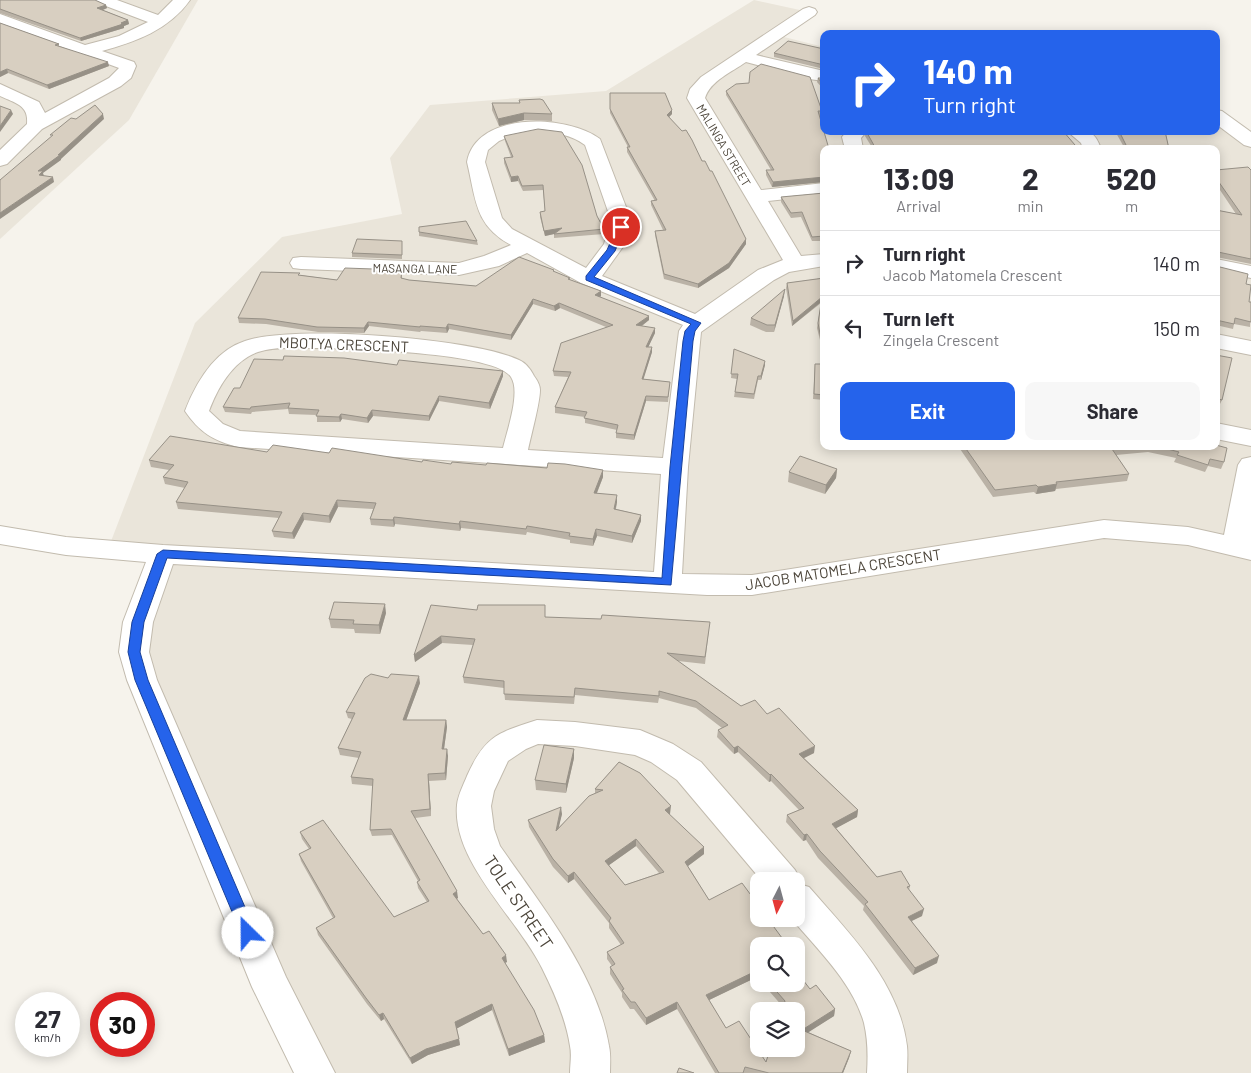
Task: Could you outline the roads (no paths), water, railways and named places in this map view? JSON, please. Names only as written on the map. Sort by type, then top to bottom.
[{"type":"street","points":[[103,0],[160,21]]},
{"type":"street","points":[[82,50],[134,37],[160,21],[182,0]]},
{"type":"street","name":"MALINGA STREET","points":[[796,263],[696,98],[699,89],[707,81],[809,12]]},
{"type":"street","points":[[0,19],[125,64]]},
{"type":"street","points":[[0,160],[36,125],[114,82],[127,71],[128,66],[125,64],[127,50],[134,37]]},
{"type":"street","points":[[745,57],[820,75]]},
{"type":"street","points":[[0,89],[33,106],[37,114],[36,125]]},
{"type":"street","points":[[1220,118],[1251,142]]},
{"type":"street","points":[[589,278],[611,251],[621,227],[621,220],[593,143],[588,136],[576,131],[558,128],[521,129],[493,137],[480,148],[476,162],[492,220],[505,233],[526,246],[589,278],[697,323]]},
{"type":"street","points":[[1082,135],[1089,140],[1091,145]]},
{"type":"street","points":[[755,196],[820,189]]},
{"type":"street","name":"MASANGA LANE","points":[[301,263],[368,268],[459,269],[478,265],[526,246]]},
{"type":"street","points":[[667,582],[675,467],[690,331],[697,323],[766,275],[796,263],[820,260]]},
{"type":"street","points":[[1220,266],[1251,272]]},
{"type":"street","name":"MBOTYA CRESCENT","points":[[514,456],[528,390],[526,381],[512,365],[502,361],[438,350],[341,342],[267,342],[253,346],[238,354],[218,370],[203,395],[198,411],[204,422],[219,433],[238,439],[675,467]]},
{"type":"street","points":[[1220,342],[1251,348]]},
{"type":"street","points":[[1220,431],[1251,438]]},
{"type":"street","points":[[1244,548],[1251,464]]},
{"type":"street","name":"JACOB MATOMELA CRESCENT","points":[[0,535],[66,546],[163,554],[667,582],[707,586],[752,585],[1104,529],[1188,536],[1244,548]]},
{"type":"street","points":[[163,554],[138,622],[134,652],[142,680],[271,987],[315,1073]]},
{"type":"street","name":"TOLE STREET","points":[[590,1073],[590,1047],[580,1010],[555,955],[484,852],[477,829],[474,806],[477,791],[488,766],[497,752],[515,740],[537,732],[613,738],[647,746],[690,771],[775,872]]},
{"type":"street","points":[[805,909],[864,979],[868,987],[883,1018],[889,1058],[886,1073]]}]
